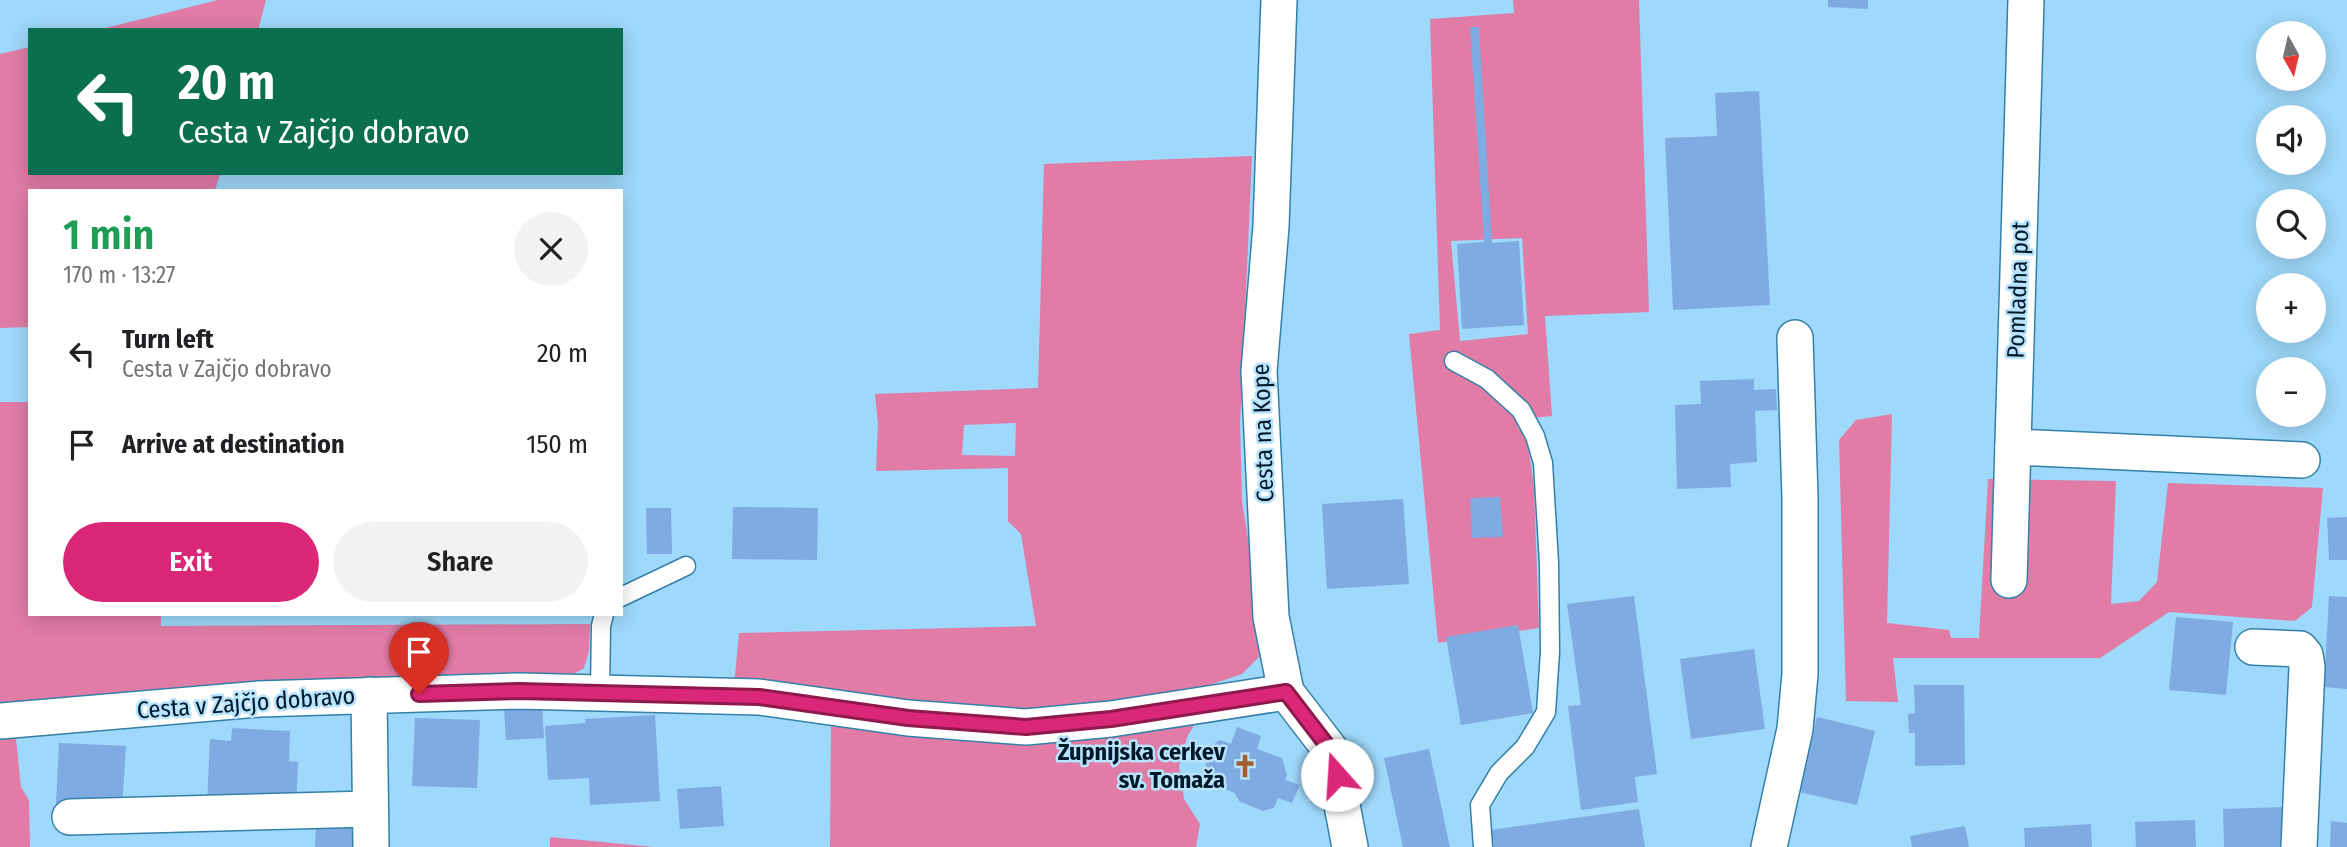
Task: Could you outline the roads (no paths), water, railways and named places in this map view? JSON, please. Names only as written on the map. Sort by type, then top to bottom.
[{"type":"street","name":"Cesta na Kope","points":[[1279,0],[1270,226],[1259,371],[1270,617],[1286,692],[1332,752],[1350,847]]},
{"type":"street","name":"Pomladna pot","points":[[2009,580],[2026,0]]},
{"type":"street","points":[[1769,847],[1795,729],[1800,674],[1800,498],[1795,338]]},
{"type":"street","points":[[2013,447],[2302,460]]},
{"type":"street","points":[[2253,647],[2300,649],[2305,655],[2299,847]]},
{"type":"street","name":"Cesta v Zajčjo dobravo","points":[[0,721],[259,699],[519,691],[759,697],[908,718],[1026,727],[1111,719],[1286,692]]},
{"type":"street","points":[[369,695],[371,847]]},
{"type":"street","points":[[70,817],[370,809]]},
{"type":"lane","points":[[1454,361],[1487,379],[1521,410],[1535,436],[1543,463],[1550,652],[1546,712],[1525,747],[1499,773],[1480,805],[1483,847]]},
{"type":"lane","points":[[623,596],[686,566]]},
{"type":"lane","points":[[600,693],[604,616]]},
{"type":"place","name":"Župnijska cerkev sv. Tomaža","points":[[1245,766]]}]
